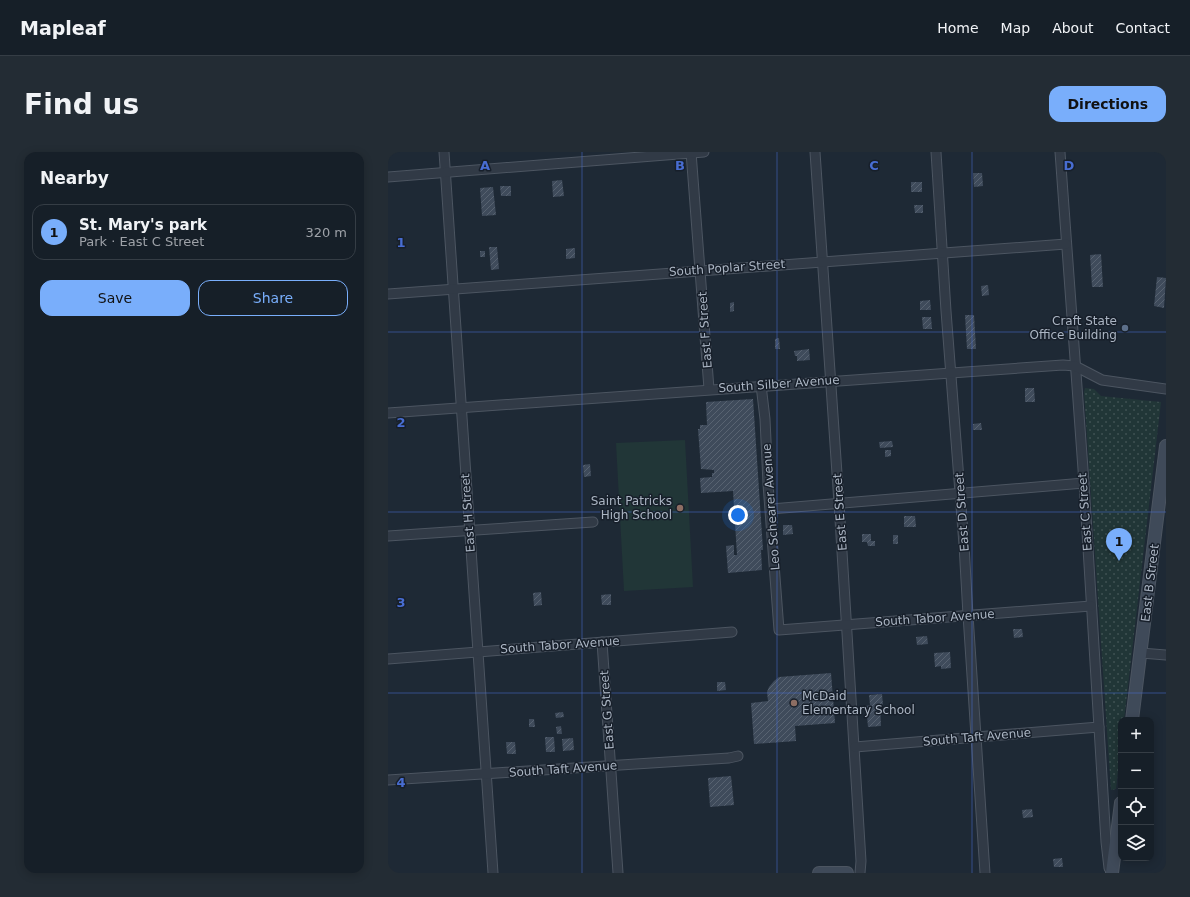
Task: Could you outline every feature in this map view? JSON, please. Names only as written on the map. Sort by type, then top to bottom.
[{"type":"street","name":"East H Street","points":[[444,152],[493,873]]},
{"type":"street","points":[[570,152],[570,162]]},
{"type":"street","name":"East F Street","points":[[692,152],[709,389]]},
{"type":"street","points":[[388,177],[704,152]]},
{"type":"street","name":"East E Street","points":[[815,152],[847,624],[861,861],[860,873]]},
{"type":"street","name":"East D Street","points":[[936,152],[985,873]]},
{"type":"street","name":"East C Street","points":[[1060,152],[1084,483],[1106,842],[1111,873]]},
{"type":"street","name":"South Poplar Street","points":[[388,294],[1066,244]]},
{"type":"street","name":"South Silber Avenue","points":[[388,413],[1063,365],[1075,366],[1102,380],[1166,390]]},
{"type":"street","name":"Leo Schearer Avenue","points":[[761,386],[765,419],[779,630]]},
{"type":"street","name":"East B Street","points":[[1132,717],[1162,517],[1166,446]]},
{"type":"street","points":[[770,509],[1084,483]]},
{"type":"street","points":[[388,536],[593,522]]},
{"type":"street","name":"South Tabor Avenue","points":[[779,630],[1092,606]]},
{"type":"street","name":"South Tabor Avenue","points":[[388,659],[732,632]]},
{"type":"street","name":"East G Street","points":[[602,642],[618,873]]},
{"type":"street","points":[[1141,652],[1166,655]]},
{"type":"street","name":"South Taft Avenue","points":[[854,747],[1099,727]]},
{"type":"street","name":"South Taft Avenue","points":[[388,780],[729,758],[738,756]]},
{"type":"street","points":[[1111,873],[1118,824]]},
{"type":"street","points":[[819,873],[847,873]]},
{"type":"green space","points":[[1085,388],[1094,389],[1101,396],[1161,402],[1124,717],[1118,717],[1118,771],[1116,789],[1111,790],[1084,392]]},
{"type":"green space","points":[[685,440],[693,587],[624,591],[616,443]]},
{"type":"building","points":[[973,173],[982,173],[983,186],[974,187]]},
{"type":"building","points":[[562,180],[564,196],[553,197],[552,181]]},
{"type":"building","points":[[911,182],[922,182],[922,192],[911,192]]},
{"type":"building","points":[[500,186],[511,186],[511,196],[501,196]]},
{"type":"building","points":[[493,187],[496,215],[482,216],[480,188]]},
{"type":"building","points":[[914,205],[923,205],[923,213],[915,213]]},
{"type":"building","points":[[489,247],[497,247],[499,269],[491,270]]},
{"type":"building","points":[[575,248],[575,258],[566,259],[566,249]]},
{"type":"building","points":[[480,251],[485,251],[485,257],[480,257]]},
{"type":"building","points":[[1101,254],[1103,287],[1092,287],[1090,255]]},
{"type":"building","points":[[1157,277],[1166,278],[1164,308],[1154,306]]},
{"type":"building","points":[[988,285],[989,295],[982,296],[981,286]]},
{"type":"building","points":[[930,300],[931,310],[920,310],[920,301]]},
{"type":"building","points":[[734,302],[734,311],[730,312],[730,303]]},
{"type":"building","points":[[965,315],[974,315],[976,349],[967,349]]},
{"type":"building","points":[[922,317],[931,317],[932,329],[923,329]]},
{"type":"building","points":[[779,338],[780,349],[775,349],[775,339]]},
{"type":"building","points":[[809,349],[810,360],[797,361],[797,356],[795,356],[794,351]]},
{"type":"building","points":[[1025,388],[1034,388],[1035,402],[1025,402]]},
{"type":"building","points":[[753,399],[763,550],[761,550],[762,570],[728,573],[726,546],[734,545],[734,555],[737,555],[733,491],[701,493],[700,478],[712,477],[714,470],[701,469],[698,429],[700,429],[700,425],[707,425],[706,402]]},
{"type":"building","points":[[981,423],[982,430],[973,430],[973,424]]},
{"type":"building","points":[[892,441],[893,447],[880,448],[879,442]]},
{"type":"building","points":[[885,450],[891,450],[891,456],[885,457]]},
{"type":"building","points":[[590,464],[591,476],[584,477],[583,465]]},
{"type":"building","points":[[904,516],[915,516],[916,527],[904,527]]},
{"type":"building","points":[[783,525],[792,525],[793,534],[783,535]]},
{"type":"building","points":[[862,534],[871,534],[871,541],[875,541],[875,546],[868,546],[867,542],[862,542]]},
{"type":"building","points":[[893,535],[898,535],[898,544],[893,544]]},
{"type":"building","points":[[541,592],[542,605],[534,606],[533,593]]},
{"type":"building","points":[[611,594],[611,605],[602,605],[601,595]]},
{"type":"building","points":[[1013,629],[1022,629],[1023,637],[1014,638]]},
{"type":"building","points":[[927,636],[928,644],[917,645],[916,637]]},
{"type":"building","points":[[950,652],[951,668],[941,669],[941,666],[935,667],[934,653]]},
{"type":"building","points":[[831,673],[835,723],[795,726],[796,741],[754,744],[751,703],[768,701],[767,692],[774,681],[779,677]]},
{"type":"building","points":[[717,682],[725,682],[726,690],[717,691]]},
{"type":"building","points":[[882,694],[883,705],[880,705],[881,726],[868,727],[866,706],[870,705],[869,695]]},
{"type":"building","points":[[563,712],[564,717],[556,718],[555,713]]},
{"type":"building","points":[[529,719],[534,719],[535,727],[529,727]]},
{"type":"building","points":[[561,726],[562,734],[557,734],[556,727]]},
{"type":"building","points":[[545,737],[554,737],[555,752],[546,752]]},
{"type":"building","points":[[573,738],[574,750],[563,751],[562,739]]},
{"type":"building","points":[[506,742],[515,742],[516,754],[507,754]]},
{"type":"building","points":[[731,776],[734,805],[710,807],[708,778]]},
{"type":"building","points":[[1032,809],[1033,817],[1023,818],[1022,810]]},
{"type":"building","points":[[1062,858],[1063,867],[1054,867],[1053,859]]},
{"type":"place","name":"Craft State Office Building","points":[[1125,328]]},
{"type":"place","name":"Saint Patricks High School","points":[[680,508]]},
{"type":"place","name":"St. Mary's park","points":[[1119,561]]},
{"type":"place","name":"McDaid Elementary School","points":[[794,703]]}]
